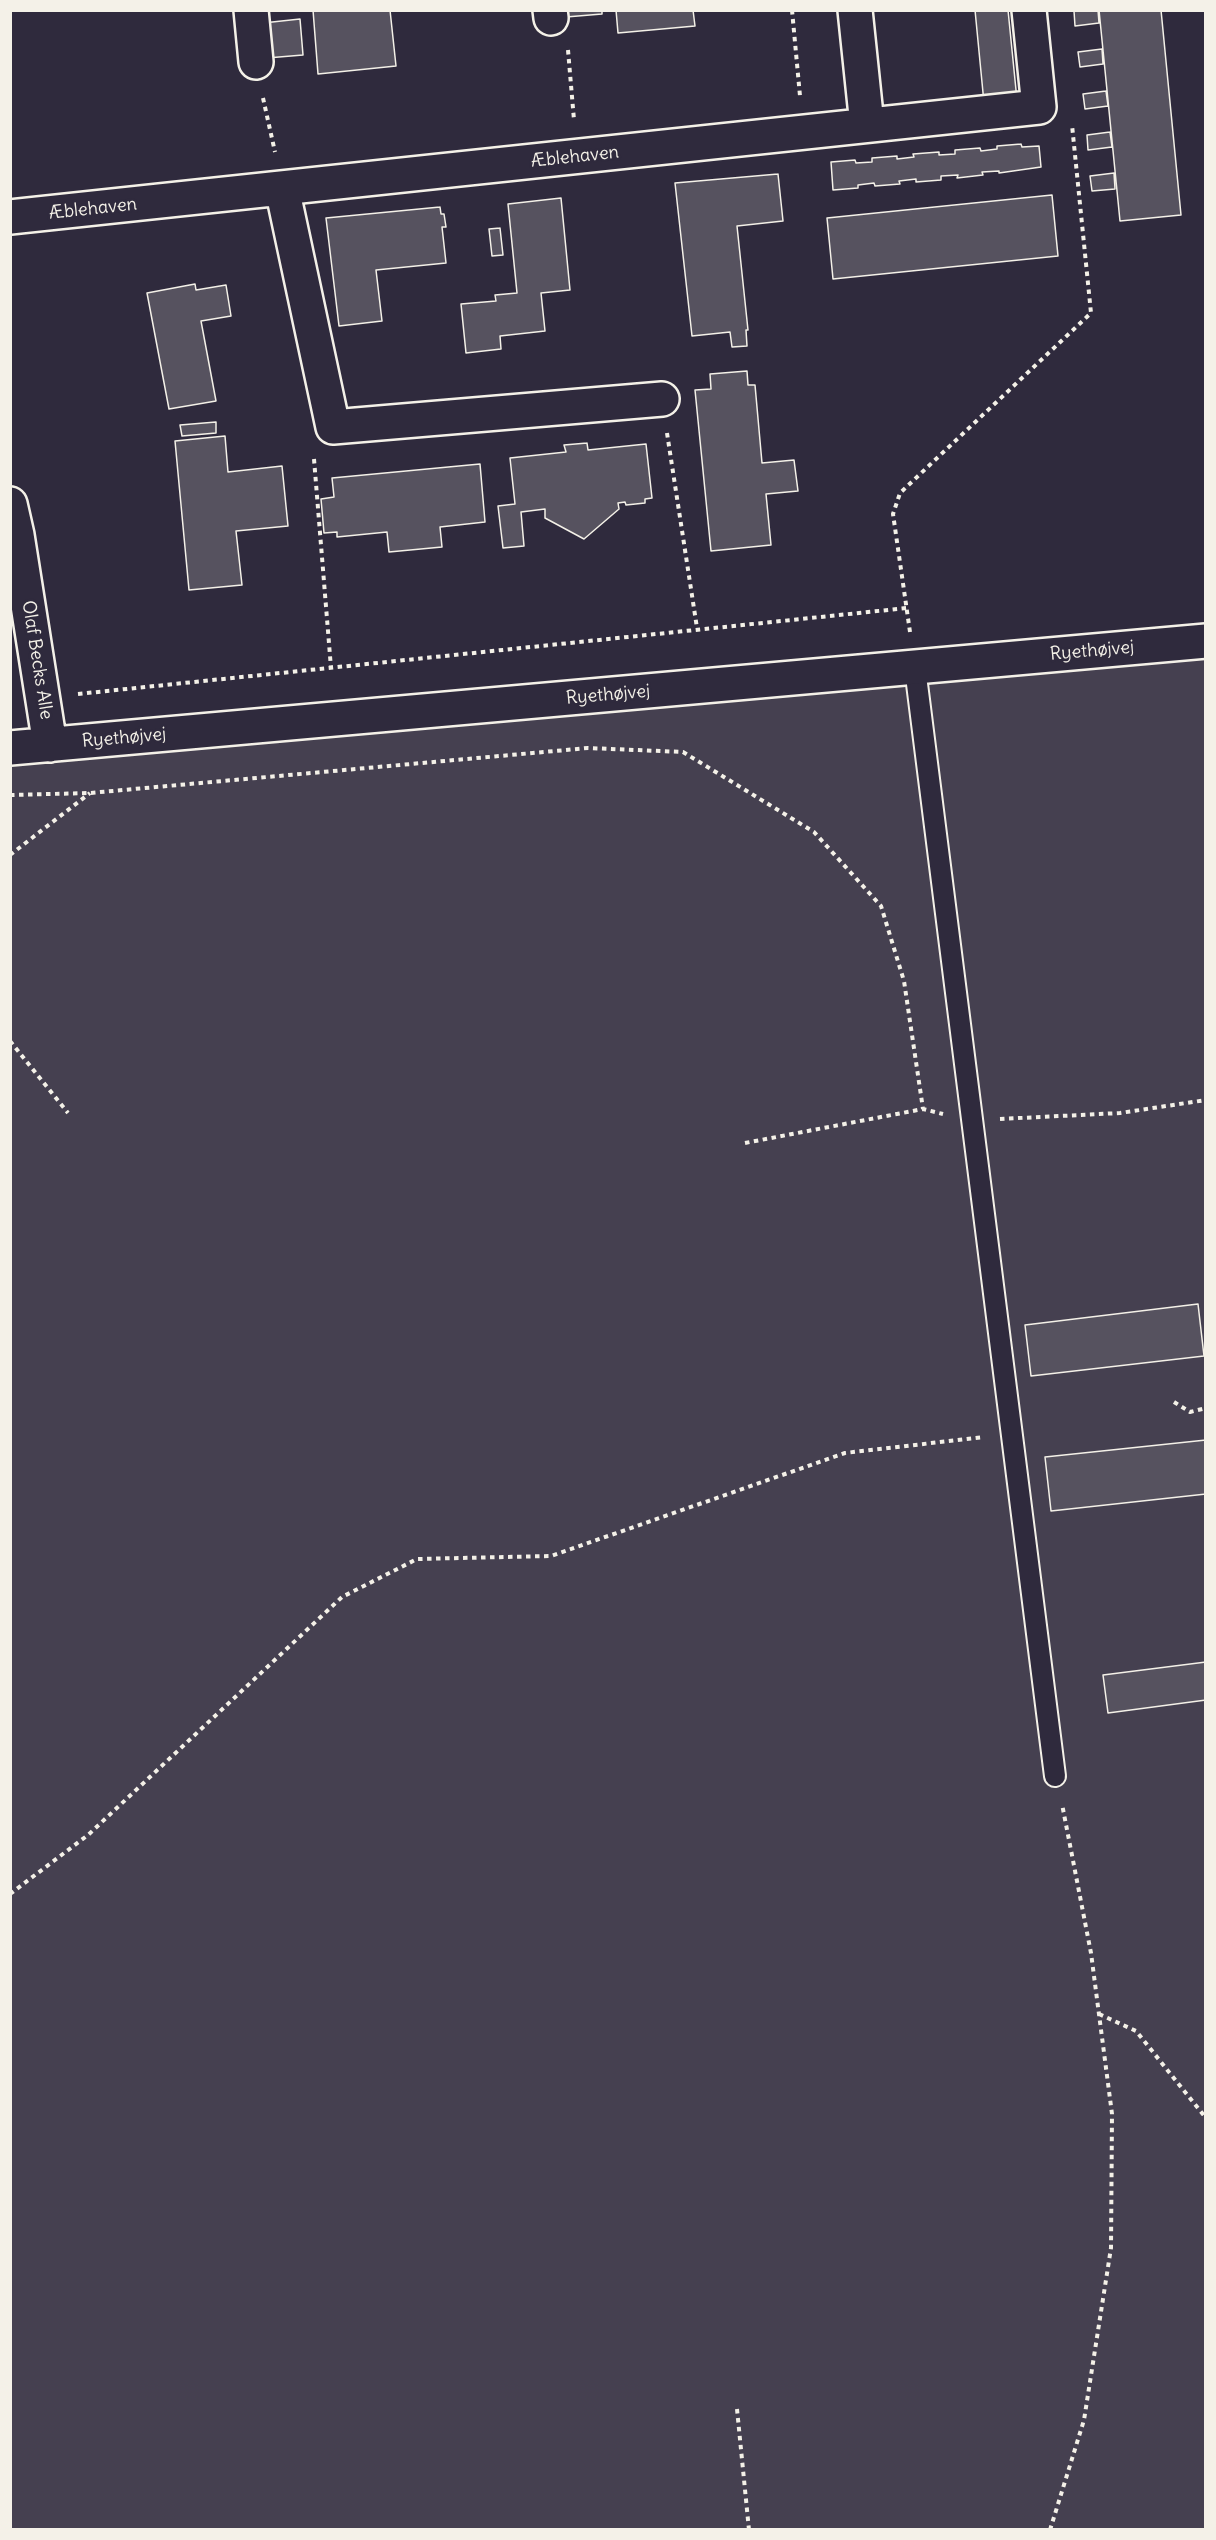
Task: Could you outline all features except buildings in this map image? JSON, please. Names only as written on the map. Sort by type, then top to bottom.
[{"type":"street","points":[[251,10],[256,62]]},
{"type":"street","points":[[855,10],[867,125]]},
{"type":"street","name":"Æblehaven","points":[[10,217],[1039,107],[1029,10]]},
{"type":"street","points":[[282,188],[333,427],[662,399]]},
{"type":"street","name":"Olaf Becks Alle","points":[[10,504],[18,535],[50,745]]},
{"type":"street","name":"Ryethøjvej","points":[[10,748],[1206,641]]},
{"type":"lane","points":[[915,668],[1055,1776]]},
{"type":"path","points":[[792,10],[803,132]]},
{"type":"path","points":[[550,14],[567,38],[577,157]]},
{"type":"path","points":[[256,62],[282,188]]},
{"type":"path","points":[[915,668],[893,513],[900,493],[1090,313],[1071,115]]},
{"type":"path","points":[[662,399],[697,628]]},
{"type":"path","points":[[331,668],[312,435],[333,427]]},
{"type":"path","points":[[42,698],[697,628],[907,608]]},
{"type":"path","points":[[10,795],[90,793],[588,748],[683,752],[814,832],[881,906],[904,981],[923,1109]]},
{"type":"path","points":[[10,855],[90,793]]},
{"type":"path","points":[[10,1041],[68,1113]]},
{"type":"path","points":[[745,1143],[923,1109],[971,1120],[1119,1113],[1206,1100]]},
{"type":"path","points":[[1174,1402],[1190,1412],[1206,1408]]},
{"type":"path","points":[[10,1894],[88,1835],[342,1597],[417,1559],[551,1556],[845,1453],[1012,1434]]},
{"type":"path","points":[[1050,2529],[1084,2420],[1112,2248],[1112,2114],[1091,1953],[1075,1864],[1055,1776]]},
{"type":"path","points":[[1099,2014],[1136,2031],[1206,2118]]},
{"type":"path","points":[[737,2409],[749,2529]]},
{"type":"shaded area","points":[[1205,628],[1205,2529],[11,2529],[10,742]]}]
